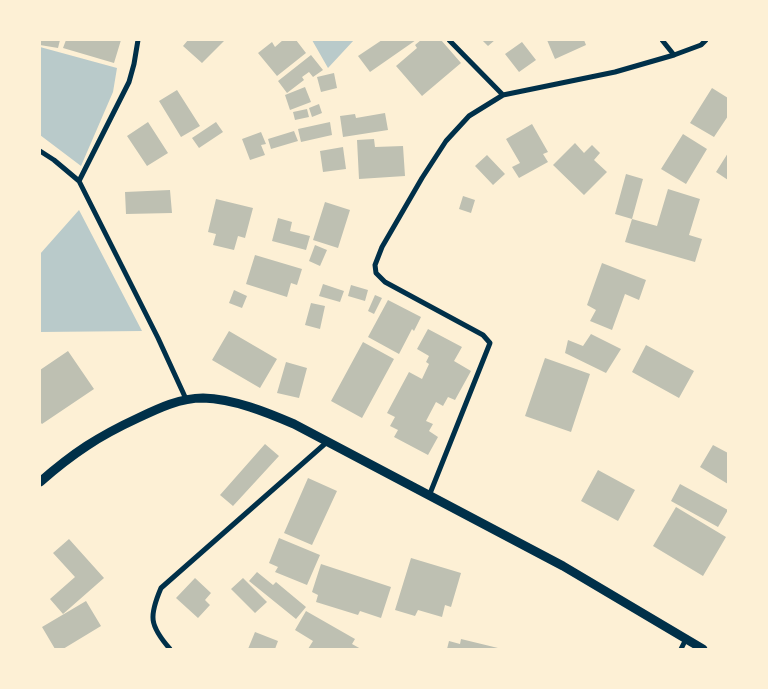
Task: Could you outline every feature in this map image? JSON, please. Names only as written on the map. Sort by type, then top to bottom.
[{"type":"street","points":[[78,181],[128,82],[134,64],[138,40]]},
{"type":"street","points":[[449,40],[503,95]]},
{"type":"street","points":[[662,40],[674,55]]},
{"type":"street","points":[[429,496],[490,343],[483,335],[385,282],[376,272],[375,265],[382,247],[422,178],[446,142],[469,116],[503,95],[615,72],[674,55],[701,45],[706,40]]},
{"type":"street","points":[[40,151],[54,160],[78,181],[158,338],[186,399]]},
{"type":"street","points":[[40,482],[63,461],[91,441],[153,410],[186,399],[205,398],[255,409],[294,424],[563,566],[703,649]]},
{"type":"street","points":[[170,649],[159,636],[153,623],[154,606],[161,588],[327,442]]},
{"type":"street","points":[[681,649],[686,639]]},
{"type":"shaded area","points":[[312,40],[354,40],[328,68]]},
{"type":"shaded area","points":[[40,47],[117,68],[113,92],[81,166],[40,135]]},
{"type":"shaded area","points":[[79,210],[142,331],[40,332],[40,254]]},
{"type":"building","points":[[41,40],[60,40],[58,48],[40,45]]},
{"type":"building","points":[[66,40],[121,40],[114,63],[63,48]]},
{"type":"building","points":[[188,40],[225,40],[202,63],[183,46]]},
{"type":"building","points":[[283,40],[296,40],[306,53],[277,76],[258,53],[272,42],[275,47]]},
{"type":"building","points":[[382,40],[416,40],[370,72],[358,56]]},
{"type":"building","points":[[421,40],[441,40],[461,63],[422,96],[396,66],[417,48],[415,45]]},
{"type":"building","points":[[482,40],[495,40],[488,46]]},
{"type":"building","points":[[547,40],[584,40],[586,45],[555,59]]},
{"type":"building","points":[[522,42],[536,60],[519,72],[505,54]]},
{"type":"building","points":[[311,55],[323,70],[313,77],[309,72],[302,77],[304,80],[287,93],[278,81]]},
{"type":"building","points":[[334,73],[337,88],[321,92],[317,77]]},
{"type":"building","points":[[305,87],[311,102],[290,110],[285,95]]},
{"type":"building","points":[[712,88],[728,98],[728,116],[714,137],[690,123]]},
{"type":"building","points":[[177,90],[200,126],[181,137],[159,101]]},
{"type":"building","points":[[319,104],[322,113],[312,117],[309,108]]},
{"type":"building","points":[[307,109],[309,117],[295,120],[293,112]]},
{"type":"building","points":[[385,113],[388,130],[343,137],[340,116],[355,114],[356,118]]},
{"type":"building","points":[[148,122],[168,153],[147,166],[127,136]]},
{"type":"building","points":[[216,122],[223,132],[199,148],[192,138]]},
{"type":"building","points":[[330,122],[332,135],[301,142],[298,129]]},
{"type":"building","points":[[532,124],[548,152],[543,154],[548,162],[519,178],[512,167],[520,163],[506,139]]},
{"type":"building","points":[[294,131],[298,141],[271,149],[268,139]]},
{"type":"building","points":[[261,132],[266,144],[261,145],[265,155],[250,160],[242,139]]},
{"type":"building","points":[[683,134],[707,149],[686,184],[661,169]]},
{"type":"building","points":[[374,139],[375,147],[403,146],[405,176],[359,179],[357,140]]},
{"type":"building","points":[[575,143],[584,153],[592,145],[600,153],[594,160],[607,172],[584,195],[553,165]]},
{"type":"building","points":[[343,147],[346,169],[323,172],[320,151]]},
{"type":"building","points":[[728,153],[728,180],[716,172]]},
{"type":"building","points":[[487,155],[505,174],[493,185],[475,166]]},
{"type":"building","points":[[626,174],[643,179],[632,219],[615,214]]},
{"type":"building","points":[[668,189],[700,199],[689,235],[702,239],[695,262],[625,242],[632,219],[657,226]]},
{"type":"building","points":[[170,190],[172,213],[126,214],[125,192]]},
{"type":"building","points":[[463,196],[475,200],[471,213],[459,209]]},
{"type":"building","points":[[216,199],[253,208],[245,238],[238,236],[234,250],[213,245],[216,234],[208,232]]},
{"type":"building","points":[[325,202],[350,210],[338,248],[313,240]]},
{"type":"building","points":[[278,218],[292,222],[290,231],[310,236],[306,250],[272,241]]},
{"type":"building","points":[[315,245],[327,250],[320,266],[309,261]]},
{"type":"building","points":[[255,255],[302,269],[297,285],[291,283],[287,297],[246,284]]},
{"type":"building","points":[[602,263],[646,280],[639,300],[625,294],[612,330],[590,321],[596,310],[587,305]]},
{"type":"building","points":[[323,284],[344,291],[340,302],[319,296]]},
{"type":"building","points":[[351,285],[368,290],[365,301],[348,296]]},
{"type":"building","points":[[234,290],[247,296],[242,308],[229,303]]},
{"type":"building","points":[[375,295],[382,298],[374,314],[368,311]]},
{"type":"building","points":[[388,300],[421,317],[414,331],[412,329],[399,354],[368,337]]},
{"type":"building","points":[[311,303],[325,306],[320,329],[305,325]]},
{"type":"building","points":[[428,329],[462,347],[454,361],[471,371],[455,400],[448,397],[443,406],[436,402],[426,421],[433,424],[429,431],[438,437],[428,455],[394,437],[398,430],[390,426],[395,417],[387,413],[409,372],[422,379],[429,364],[426,362],[429,356],[417,349]]},
{"type":"building","points":[[229,331],[277,359],[260,388],[212,360]]},
{"type":"building","points":[[591,334],[621,349],[606,373],[565,353],[568,340],[583,346]]},
{"type":"building","points":[[363,342],[394,359],[362,418],[331,401]]},
{"type":"building","points":[[646,345],[694,371],[679,398],[632,372]]},
{"type":"building","points":[[68,351],[94,389],[42,424],[40,422],[40,370]]},
{"type":"building","points":[[545,358],[590,374],[571,432],[525,416]]},
{"type":"building","points":[[286,362],[307,368],[299,398],[277,393]]},
{"type":"building","points":[[265,444],[279,456],[233,506],[220,495]]},
{"type":"building","points":[[713,445],[728,453],[728,484],[700,467]]},
{"type":"building","points":[[598,470],[635,490],[618,521],[581,501]]},
{"type":"building","points":[[308,478],[337,491],[312,545],[284,533]]},
{"type":"building","points":[[680,484],[728,510],[718,527],[671,501]]},
{"type":"building","points":[[676,507],[726,537],[703,576],[653,546]]},
{"type":"building","points":[[279,538],[320,555],[307,585],[275,572],[278,567],[269,563]]},
{"type":"building","points":[[69,539],[104,578],[63,614],[50,599],[75,577],[53,553]]},
{"type":"building","points":[[411,558],[461,573],[451,607],[445,605],[442,617],[418,610],[415,616],[395,610]]},
{"type":"building","points":[[321,564],[391,587],[381,618],[360,611],[358,615],[316,602],[318,595],[312,592]]},
{"type":"building","points":[[257,572],[273,585],[276,582],[306,607],[296,619],[249,581]]},
{"type":"building","points":[[195,578],[211,593],[205,600],[210,605],[198,618],[176,598]]},
{"type":"building","points":[[243,578],[267,602],[255,613],[231,589]]},
{"type":"building","points":[[86,601],[101,626],[63,649],[55,649],[42,627]]},
{"type":"building","points":[[306,611],[355,639],[352,644],[361,649],[308,649],[313,641],[295,630]]},
{"type":"building","points":[[255,632],[278,641],[275,649],[248,649]]},
{"type":"building","points":[[461,639],[498,649],[447,649],[449,641],[460,644]]}]
